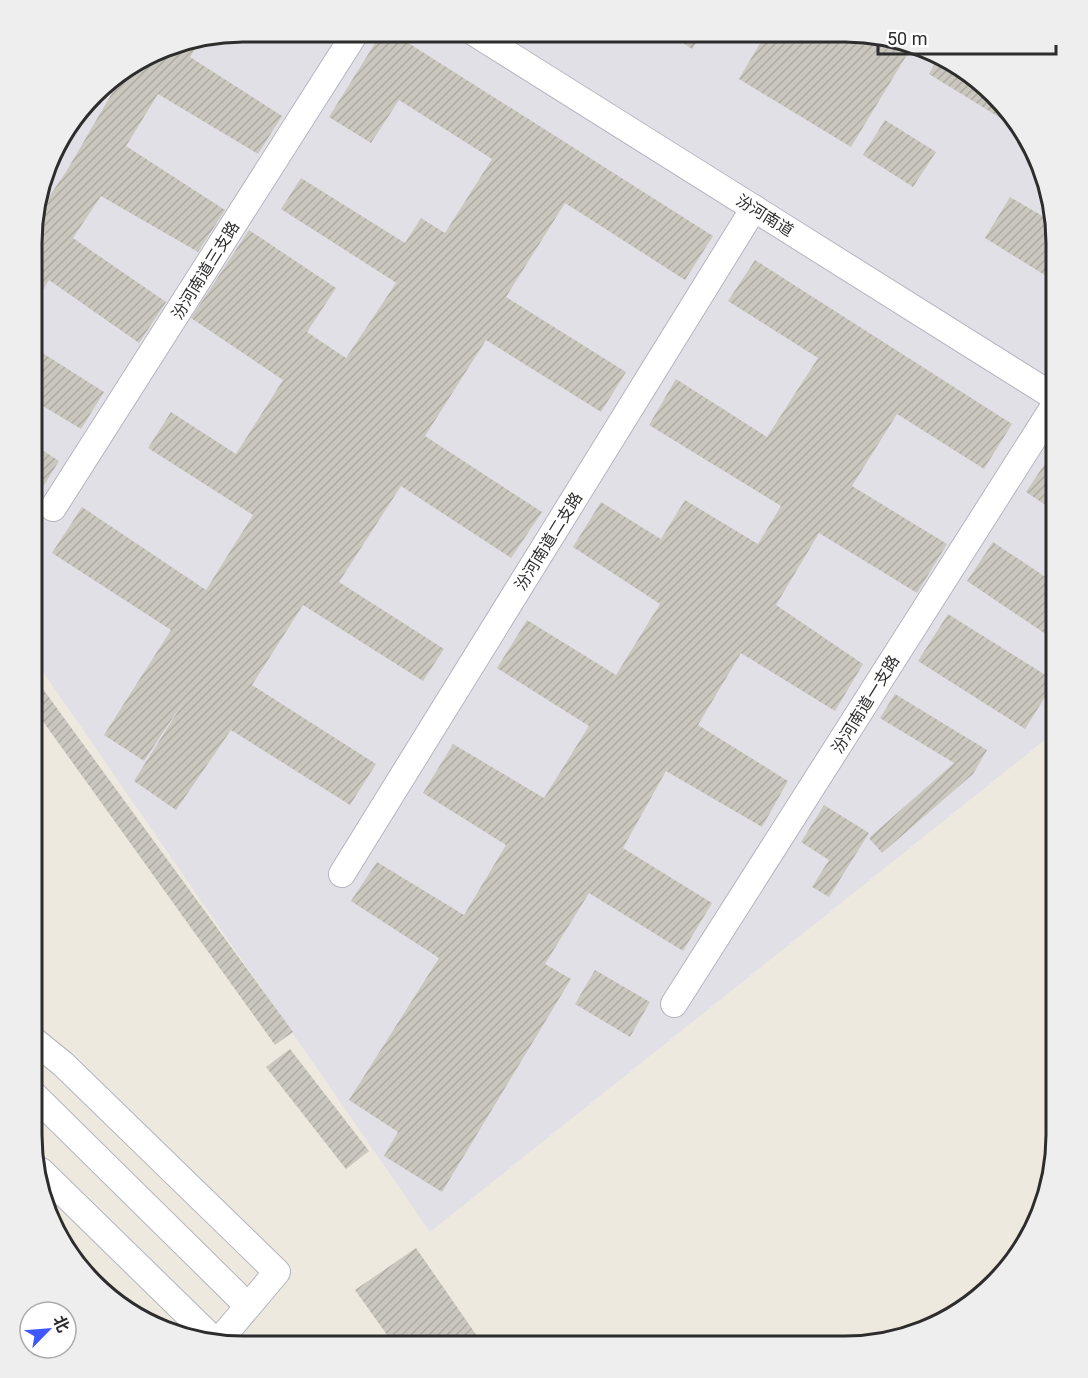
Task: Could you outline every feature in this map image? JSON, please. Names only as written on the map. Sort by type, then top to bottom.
[{"type":"street","name":"汾河南道三支路","points":[[53,508],[350,42]]},
{"type":"street","name":"汾河南道","points":[[489,42],[1046,392]]},
{"type":"street","name":"汾河南道二支路","points":[[342,874],[754,208]]},
{"type":"street","name":"汾河南道一支路","points":[[675,1004],[1046,419]]},
{"type":"street","points":[[42,1047],[63,1064],[278,1272],[223,1335]]},
{"type":"street","points":[[42,1089],[63,1064]]},
{"type":"street","points":[[42,1107],[248,1306]]},
{"type":"street","points":[[47,1177],[207,1332]]},
{"type":"shaded area","points":[[243,42],[845,42],[897,49],[922,57],[967,83],[1005,121],[1031,166],[1044,217],[1046,243],[1046,739],[430,1232],[42,670],[42,243],[49,191],[63,154],[76,131],[92,110],[131,76],[166,57],[217,44]]},
{"type":"building","points":[[376,42],[407,42],[713,236],[685,280],[565,203],[506,297],[626,372],[601,412],[486,340],[425,436],[542,512],[511,558],[401,486],[339,582],[444,649],[423,681],[303,605],[252,685],[376,764],[350,805],[231,730],[176,810],[134,781],[188,695],[144,761],[104,735],[171,630],[52,553],[82,507],[206,590],[253,515],[148,448],[171,412],[236,454],[283,380],[191,318],[249,230],[336,288],[307,332],[346,358],[396,283],[406,289],[281,209],[301,178],[405,243],[421,218],[445,233],[492,159],[399,100],[371,143],[329,117]]},
{"type":"building","points":[[682,42],[697,42],[692,49]]},
{"type":"building","points":[[761,42],[845,42],[871,44],[908,53],[851,147],[739,79]]},
{"type":"building","points":[[196,48],[190,57],[282,116],[258,154],[158,94],[126,146],[225,210],[198,252],[101,196],[73,238],[166,302],[139,343],[49,280],[42,291],[42,243],[47,199],[66,172],[115,88],[142,69],[166,57]]},
{"type":"building","points":[[935,63],[946,69],[967,83],[1005,120],[929,74]]},
{"type":"building","points":[[885,120],[936,152],[913,187],[863,155]]},
{"type":"building","points":[[1010,197],[1044,217],[1046,276],[985,238]]},
{"type":"building","points":[[755,260],[1012,424],[984,469],[897,414],[852,486],[947,544],[917,593],[819,533],[776,605],[863,664],[835,711],[741,653],[698,725],[788,781],[762,827],[666,771],[623,848],[712,903],[683,951],[589,893],[545,964],[571,979],[442,1192],[384,1156],[398,1132],[349,1100],[439,958],[351,901],[377,862],[464,915],[506,845],[423,793],[453,744],[544,798],[589,726],[497,668],[527,620],[616,675],[660,604],[573,547],[601,502],[661,539],[685,500],[758,544],[781,506],[649,425],[676,379],[767,437],[818,358],[728,301]]},
{"type":"building","points":[[42,353],[104,392],[81,429],[42,405]]},
{"type":"building","points":[[42,450],[59,461],[42,488]]},
{"type":"building","points":[[1046,462],[1046,505],[1026,492]]},
{"type":"building","points":[[993,542],[1046,577],[1046,634],[967,581]]},
{"type":"building","points":[[948,614],[1046,675],[1046,695],[1025,729],[918,661]]},
{"type":"building","points":[[42,688],[293,1032],[275,1045],[42,720]]},
{"type":"building","points":[[895,694],[987,750],[973,774],[882,853],[869,838],[954,763],[880,718]]},
{"type":"building","points":[[824,805],[869,833],[829,897],[812,887],[829,860],[801,842]]},
{"type":"building","points":[[595,970],[650,1002],[630,1037],[575,1004]]},
{"type":"building","points":[[290,1049],[369,1151],[346,1169],[266,1067]]},
{"type":"building","points":[[416,1248],[477,1336],[388,1336],[355,1290]]}]
